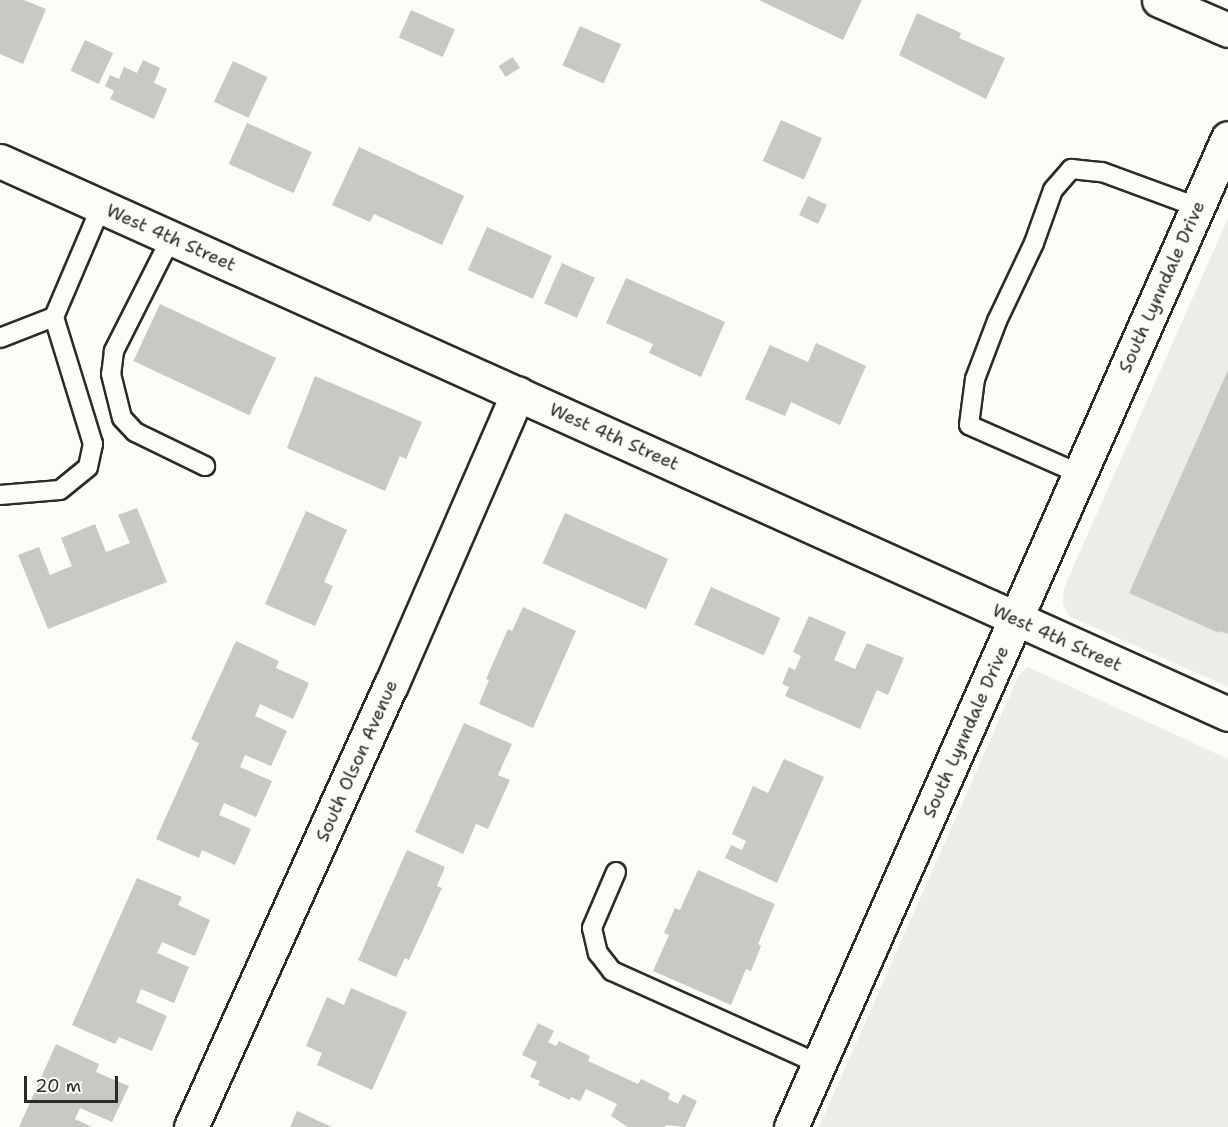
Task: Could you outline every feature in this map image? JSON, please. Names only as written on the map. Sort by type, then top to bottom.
[{"type":"street","points":[[1159,0],[1228,30]]},
{"type":"street","name":"South Lynndale Drive","points":[[791,1127],[1228,138]]},
{"type":"street","name":"West 4th Street","points":[[0,161],[1228,714]]},
{"type":"street","name":"South Olson Avenue","points":[[191,1127],[386,696],[518,393]]},
{"type":"lane","points":[[1080,474],[969,425],[975,379],[997,321],[1035,243],[1053,190],[1071,169],[1102,172],[1197,207]]},
{"type":"lane","points":[[0,495],[60,490],[88,467],[93,444],[54,317],[101,207]]},
{"type":"lane","points":[[171,238],[114,351],[111,374],[122,418],[135,432],[205,466]]},
{"type":"lane","points":[[0,338],[54,317]]},
{"type":"lane","points":[[616,872],[592,928],[598,953],[612,971],[819,1064]]},
{"type":"shaded area","points":[[1228,218],[1228,687],[1069,616],[1063,603],[1064,588]]},
{"type":"shaded area","points":[[1028,667],[1228,759],[1228,1127],[819,1127],[1019,675]]},
{"type":"building","points":[[0,0],[24,0],[46,9],[23,64],[0,54]]},
{"type":"building","points":[[759,0],[862,0],[843,40]]},
{"type":"building","points":[[411,10],[455,30],[443,57],[399,37]]},
{"type":"building","points":[[917,13],[961,33],[959,38],[1005,58],[986,99],[899,55]]},
{"type":"building","points":[[580,26],[621,44],[604,84],[563,65]]},
{"type":"building","points":[[85,40],[113,53],[99,84],[71,71]]},
{"type":"building","points":[[513,57],[520,68],[505,77],[499,66]]},
{"type":"building","points":[[143,60],[160,68],[154,83],[167,89],[154,119],[110,99],[114,91],[105,86],[110,75],[119,79],[124,67],[137,73]]},
{"type":"building","points":[[233,61],[267,77],[248,118],[214,102]]},
{"type":"building","points":[[781,120],[822,138],[804,179],[763,161]]},
{"type":"building","points":[[247,123],[312,152],[294,193],[229,164]]},
{"type":"building","points":[[359,147],[464,196],[442,245],[374,214],[370,222],[332,205]]},
{"type":"building","points":[[808,196],[827,205],[818,224],[799,215]]},
{"type":"building","points":[[487,227],[552,256],[533,299],[468,270]]},
{"type":"building","points":[[562,263],[595,278],[577,318],[544,303]]},
{"type":"building","points":[[626,278],[725,322],[701,377],[649,353],[653,344],[606,323]]},
{"type":"building","points":[[160,304],[276,358],[249,415],[133,361]]},
{"type":"building","points":[[816,343],[866,366],[840,425],[791,402],[785,416],[745,399],[770,345],[808,362]]},
{"type":"building","points":[[1228,370],[1228,634],[1220,631],[1219,633],[1129,593]]},
{"type":"building","points":[[315,376],[422,422],[406,459],[400,456],[385,491],[287,448]]},
{"type":"building","points":[[137,508],[167,582],[48,629],[18,555],[39,547],[50,575],[72,566],[61,538],[95,524],[106,552],[130,543],[118,515]]},
{"type":"building","points":[[306,511],[347,530],[324,582],[333,586],[315,626],[265,604]]},
{"type":"building","points":[[565,513],[668,559],[646,609],[543,563]]},
{"type":"building","points":[[711,587],[780,618],[764,655],[694,624]]},
{"type":"building","points":[[523,607],[576,631],[533,728],[479,704],[489,680],[486,679],[508,629],[512,631]]},
{"type":"building","points":[[809,616],[846,632],[834,660],[855,669],[867,643],[904,658],[888,695],[877,690],[860,729],[785,696],[789,687],[782,684],[789,667],[795,670],[801,656],[793,652]]},
{"type":"building","points":[[236,641],[279,661],[276,668],[309,683],[293,719],[260,704],[255,716],[287,731],[271,766],[245,755],[240,767],[272,781],[256,817],[224,803],[219,815],[251,829],[235,865],[202,850],[199,858],[156,839],[199,743],[191,739]]},
{"type":"building","points":[[464,723],[512,744],[498,775],[510,780],[488,829],[476,824],[463,854],[415,832]]},
{"type":"building","points":[[784,759],[824,777],[777,883],[725,858],[731,845],[742,850],[746,841],[732,834],[753,786],[768,793]]},
{"type":"building","points":[[407,850],[445,867],[437,886],[442,888],[409,960],[405,958],[396,977],[358,960]]},
{"type":"building","points":[[698,870],[775,904],[758,944],[761,946],[751,971],[746,969],[731,1005],[653,971],[669,935],[664,933],[675,908],[680,910]]},
{"type":"building","points":[[137,878],[182,897],[178,905],[210,920],[195,956],[162,942],[157,953],[189,967],[174,1003],[141,989],[136,1002],[167,1016],[152,1051],[119,1037],[115,1044],[72,1025]]},
{"type":"building","points":[[351,988],[407,1012],[372,1090],[317,1065],[322,1053],[306,1046],[327,997],[344,1005]]},
{"type":"building","points":[[538,1023],[554,1031],[548,1042],[556,1046],[559,1041],[590,1056],[588,1061],[638,1084],[641,1079],[670,1093],[668,1099],[678,1104],[683,1094],[697,1101],[685,1127],[666,1125],[665,1127],[628,1127],[611,1116],[617,1104],[586,1089],[580,1101],[571,1097],[570,1100],[538,1085],[540,1081],[530,1077],[537,1062],[522,1055]]},
{"type":"building","points":[[56,1044],[99,1064],[96,1072],[129,1086],[112,1122],[80,1108],[75,1119],[92,1127],[19,1127]]},
{"type":"building","points":[[297,1111],[332,1127],[290,1127]]}]
